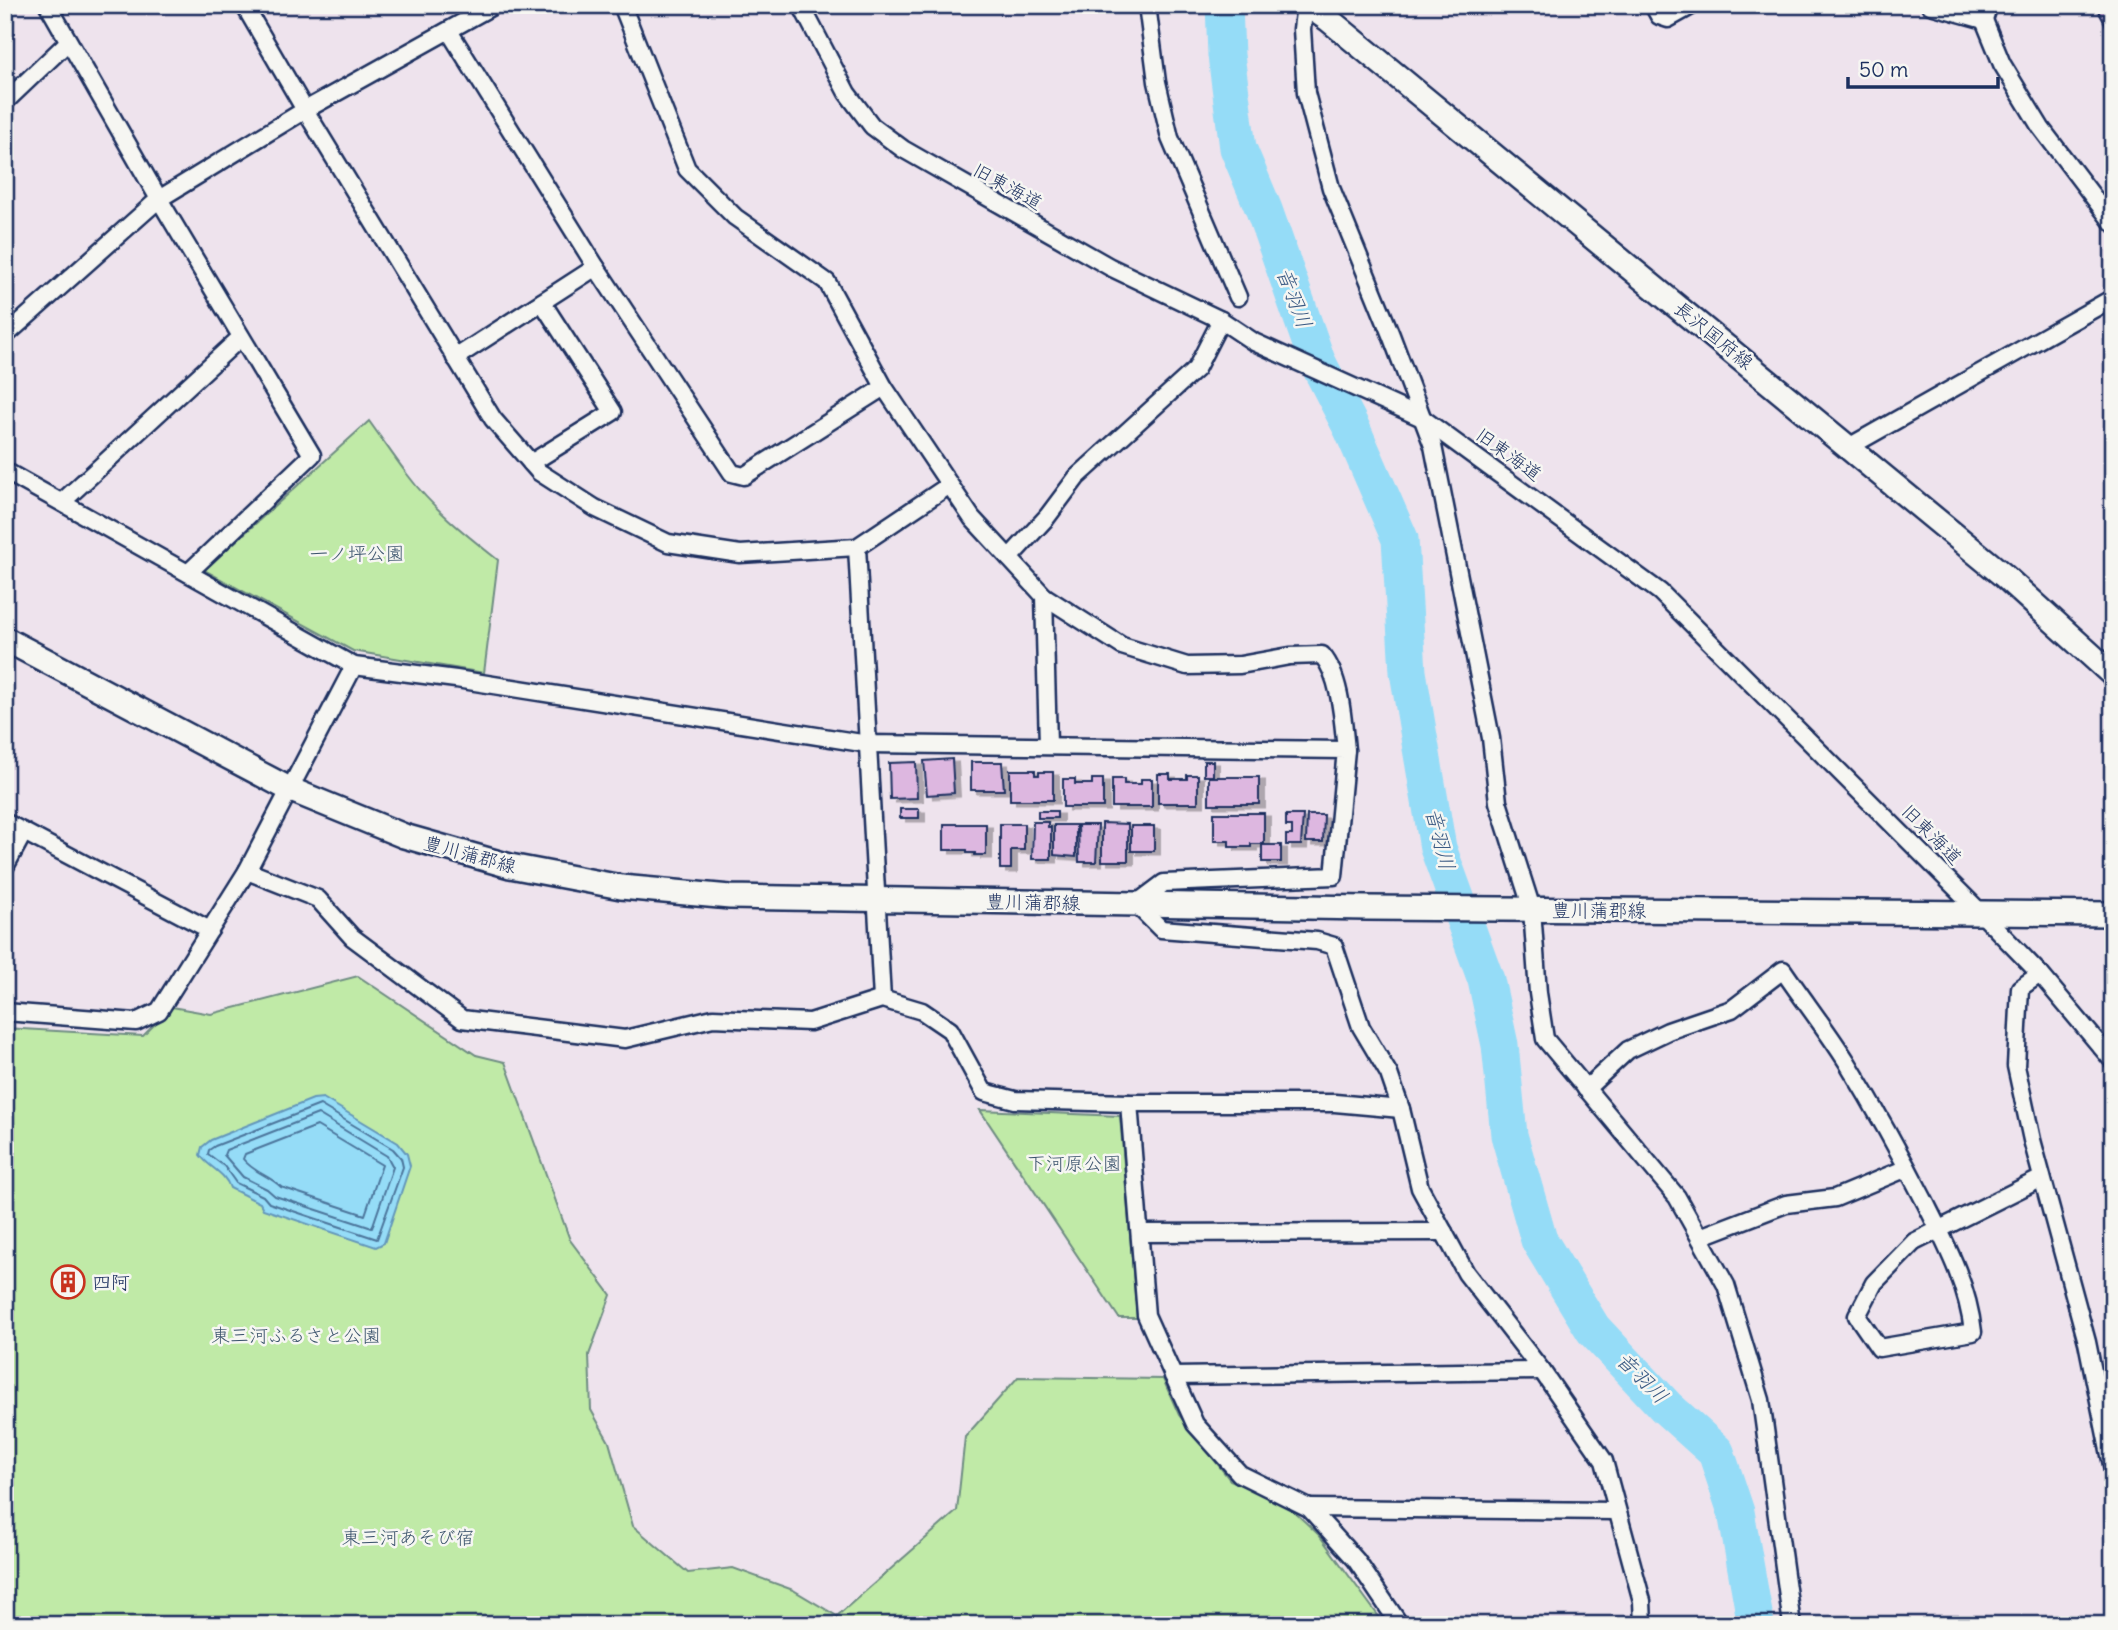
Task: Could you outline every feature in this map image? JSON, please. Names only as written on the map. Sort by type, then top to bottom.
[{"type":"main road","name":"長沢国府線","points":[[1306,5],[1329,20],[1737,354],[2003,575],[2113,675]]},
{"type":"main road","name":"豊川蒲郡線","points":[[5,639],[289,789],[404,836],[510,866],[621,887],[730,897],[877,900],[1367,908],[2113,914]]},
{"type":"street","points":[[48,5],[240,338],[312,455],[188,573]]},
{"type":"street","points":[[244,5],[493,419],[539,472],[595,508],[668,543],[740,554],[857,547],[948,485]]},
{"type":"street","points":[[5,336],[159,199],[305,110],[494,5]]},
{"type":"street","points":[[622,5],[687,169],[735,217],[827,282],[884,387],[948,485],[972,518],[1044,596],[1122,646],[1187,666],[1240,665],[1290,656],[1322,655],[1330,665],[1341,707],[1346,750],[1334,876],[1164,883],[1136,904],[1161,929],[1317,941],[1334,946],[1361,1027],[1389,1074],[1401,1109],[1420,1188],[1466,1273],[1542,1371],[1604,1461],[1642,1601],[1643,1625]]},
{"type":"street","name":"旧東海道","points":[[802,5],[847,93],[873,125],[903,149],[1110,267],[1221,320],[1254,342],[1422,418],[1660,592],[2040,974],[2113,1061]]},
{"type":"street","points":[[1147,5],[1157,82],[1170,138],[1238,297]]},
{"type":"street","points":[[1306,5],[1303,29],[1306,93],[1331,188],[1433,446],[1489,724],[1498,802],[1525,909],[1545,1039],[1678,1197],[1726,1284],[1761,1400],[1793,1625]]},
{"type":"street","points":[[1653,5],[1659,16],[1668,19],[1693,5]]},
{"type":"street","points":[[1930,5],[1987,12],[2002,64],[2040,128],[2113,223]]},
{"type":"street","points":[[449,31],[596,267],[732,473],[744,476],[884,387]]},
{"type":"street","points":[[5,102],[68,42]]},
{"type":"street","points":[[456,358],[596,267]]},
{"type":"street","points":[[1847,448],[2113,298]]},
{"type":"street","points":[[531,463],[613,412],[542,303]]},
{"type":"street","points":[[1009,558],[1047,517],[1077,477],[1196,369],[1221,320]]},
{"type":"street","points":[[62,502],[240,338]]},
{"type":"street","points":[[5,471],[354,666],[456,679],[868,744],[1346,750]]},
{"type":"street","points":[[857,547],[882,999]]},
{"type":"street","points":[[1044,596],[1048,745]]},
{"type":"street","points":[[5,1012],[136,1022],[159,1011],[247,871],[354,666]]},
{"type":"street","points":[[5,822],[210,930]]},
{"type":"street","points":[[5,867],[24,832]]},
{"type":"street","points":[[247,871],[318,899],[352,937],[462,1019],[625,1039],[713,1018],[810,1023],[882,999],[922,1011],[950,1030],[984,1091],[1014,1100],[1129,1103],[1335,1102],[1401,1109]]},
{"type":"street","points":[[1586,1089],[1628,1050],[1668,1031],[1732,1009],[1783,970],[1846,1060],[1907,1168],[1939,1230],[1951,1251],[1971,1313],[1973,1332],[1880,1348],[1857,1316],[1874,1283],[1914,1242],[1939,1230],[2042,1178]]},
{"type":"street","points":[[2040,974],[2020,988],[2016,1066],[2042,1178],[2087,1342],[2113,1471]]},
{"type":"street","points":[[1129,1103],[1146,1315],[1195,1424],[1240,1474],[1309,1508],[1356,1560],[1399,1625]]},
{"type":"street","points":[[1700,1237],[1786,1205],[1835,1198],[1907,1168]]},
{"type":"street","points":[[1141,1233],[1444,1232]]},
{"type":"street","points":[[1173,1376],[1542,1371]]},
{"type":"street","points":[[1309,1508],[1616,1511]]},
{"type":"green space","name":"一ノ坪公園","points":[[369,421],[427,498],[498,560],[484,673],[353,651],[204,570]]},
{"type":"green space","name":"東三河ふるさと公園","points":[[358,976],[476,1055],[505,1062],[570,1240],[611,1295],[589,1355],[591,1410],[609,1442],[633,1526],[688,1573],[733,1568],[793,1590],[837,1616],[957,1511],[965,1437],[1018,1377],[1163,1379],[1179,1415],[1230,1480],[1286,1504],[1319,1535],[1385,1625],[5,1625],[5,1028],[143,1036],[172,1007],[211,1014]]},
{"type":"green space","name":"下河原公園","points":[[980,1110],[1120,1116],[1137,1318],[1119,1318]]},
{"type":"water","points":[[323,1098],[398,1143],[407,1154],[410,1166],[384,1243],[376,1247],[263,1209],[260,1203],[230,1188],[224,1178],[200,1155],[202,1147],[211,1140],[313,1099]]},
{"type":"building","points":[[2095,5],[2113,5],[2113,31],[2110,33]]},
{"type":"building","points":[[952,759],[954,793],[927,795],[924,761]]},
{"type":"building","points":[[1204,761],[1213,761],[1213,776],[1204,776]]},
{"type":"building","points":[[916,762],[917,798],[890,799],[889,763]]},
{"type":"building","points":[[971,762],[1002,762],[1004,790],[971,790]]},
{"type":"building","points":[[1010,770],[1035,770],[1035,775],[1039,775],[1039,772],[1053,772],[1053,800],[1010,800]]},
{"type":"building","points":[[1158,774],[1170,774],[1170,779],[1187,779],[1187,775],[1198,775],[1198,803],[1158,803]]},
{"type":"building","points":[[1209,777],[1259,777],[1259,804],[1209,804]]},
{"type":"building","points":[[1063,779],[1075,779],[1075,784],[1092,784],[1092,779],[1103,779],[1103,807],[1063,807]]},
{"type":"building","points":[[1112,779],[1124,779],[1124,784],[1141,784],[1141,779],[1152,779],[1152,807],[1112,807]]},
{"type":"building","points":[[900,809],[919,809],[919,818],[900,818]]},
{"type":"building","points":[[1038,811],[1057,811],[1057,818],[1038,818]]},
{"type":"building","points":[[1214,813],[1264,813],[1264,844],[1229,847],[1229,841],[1214,841]]},
{"type":"building","points":[[1286,815],[1303,815],[1301,845],[1286,845],[1286,835],[1292,835],[1292,826],[1286,826]]},
{"type":"building","points":[[1307,815],[1324,815],[1323,842],[1306,842]]},
{"type":"building","points":[[1033,822],[1048,822],[1048,827],[1051,827],[1051,859],[1032,859]]},
{"type":"building","points":[[1102,823],[1128,824],[1128,861],[1102,861]]},
{"type":"building","points":[[944,824],[986,824],[986,855],[967,853],[967,850],[944,850]]},
{"type":"building","points":[[1000,824],[1024,824],[1024,850],[1011,850],[1011,869],[1000,869]]},
{"type":"building","points":[[1054,825],[1076,825],[1076,857],[1054,855]]},
{"type":"building","points":[[1078,825],[1098,825],[1096,862],[1079,862]]},
{"type":"building","points":[[1131,826],[1154,826],[1154,851],[1131,851]]},
{"type":"building","points":[[1262,845],[1281,845],[1281,862],[1262,862]]},
{"type":"building","name":"四阿","points":[[65,1274],[75,1276],[72,1290],[62,1288]]},
{"type":"waterway","name":"音羽川","points":[[1224,5],[1226,55],[1238,148],[1264,210],[1317,361],[1352,429],[1400,539],[1408,672],[1438,848],[1486,980],[1500,1045],[1509,1135],[1539,1240],[1593,1329],[1666,1407],[1716,1452],[1736,1512],[1756,1625]]},
{"type":"place","name":"四阿","points":[[68,1282]]},
{"type":"park label","name":"東三河あそび宿","points":[[408,1537]]}]
